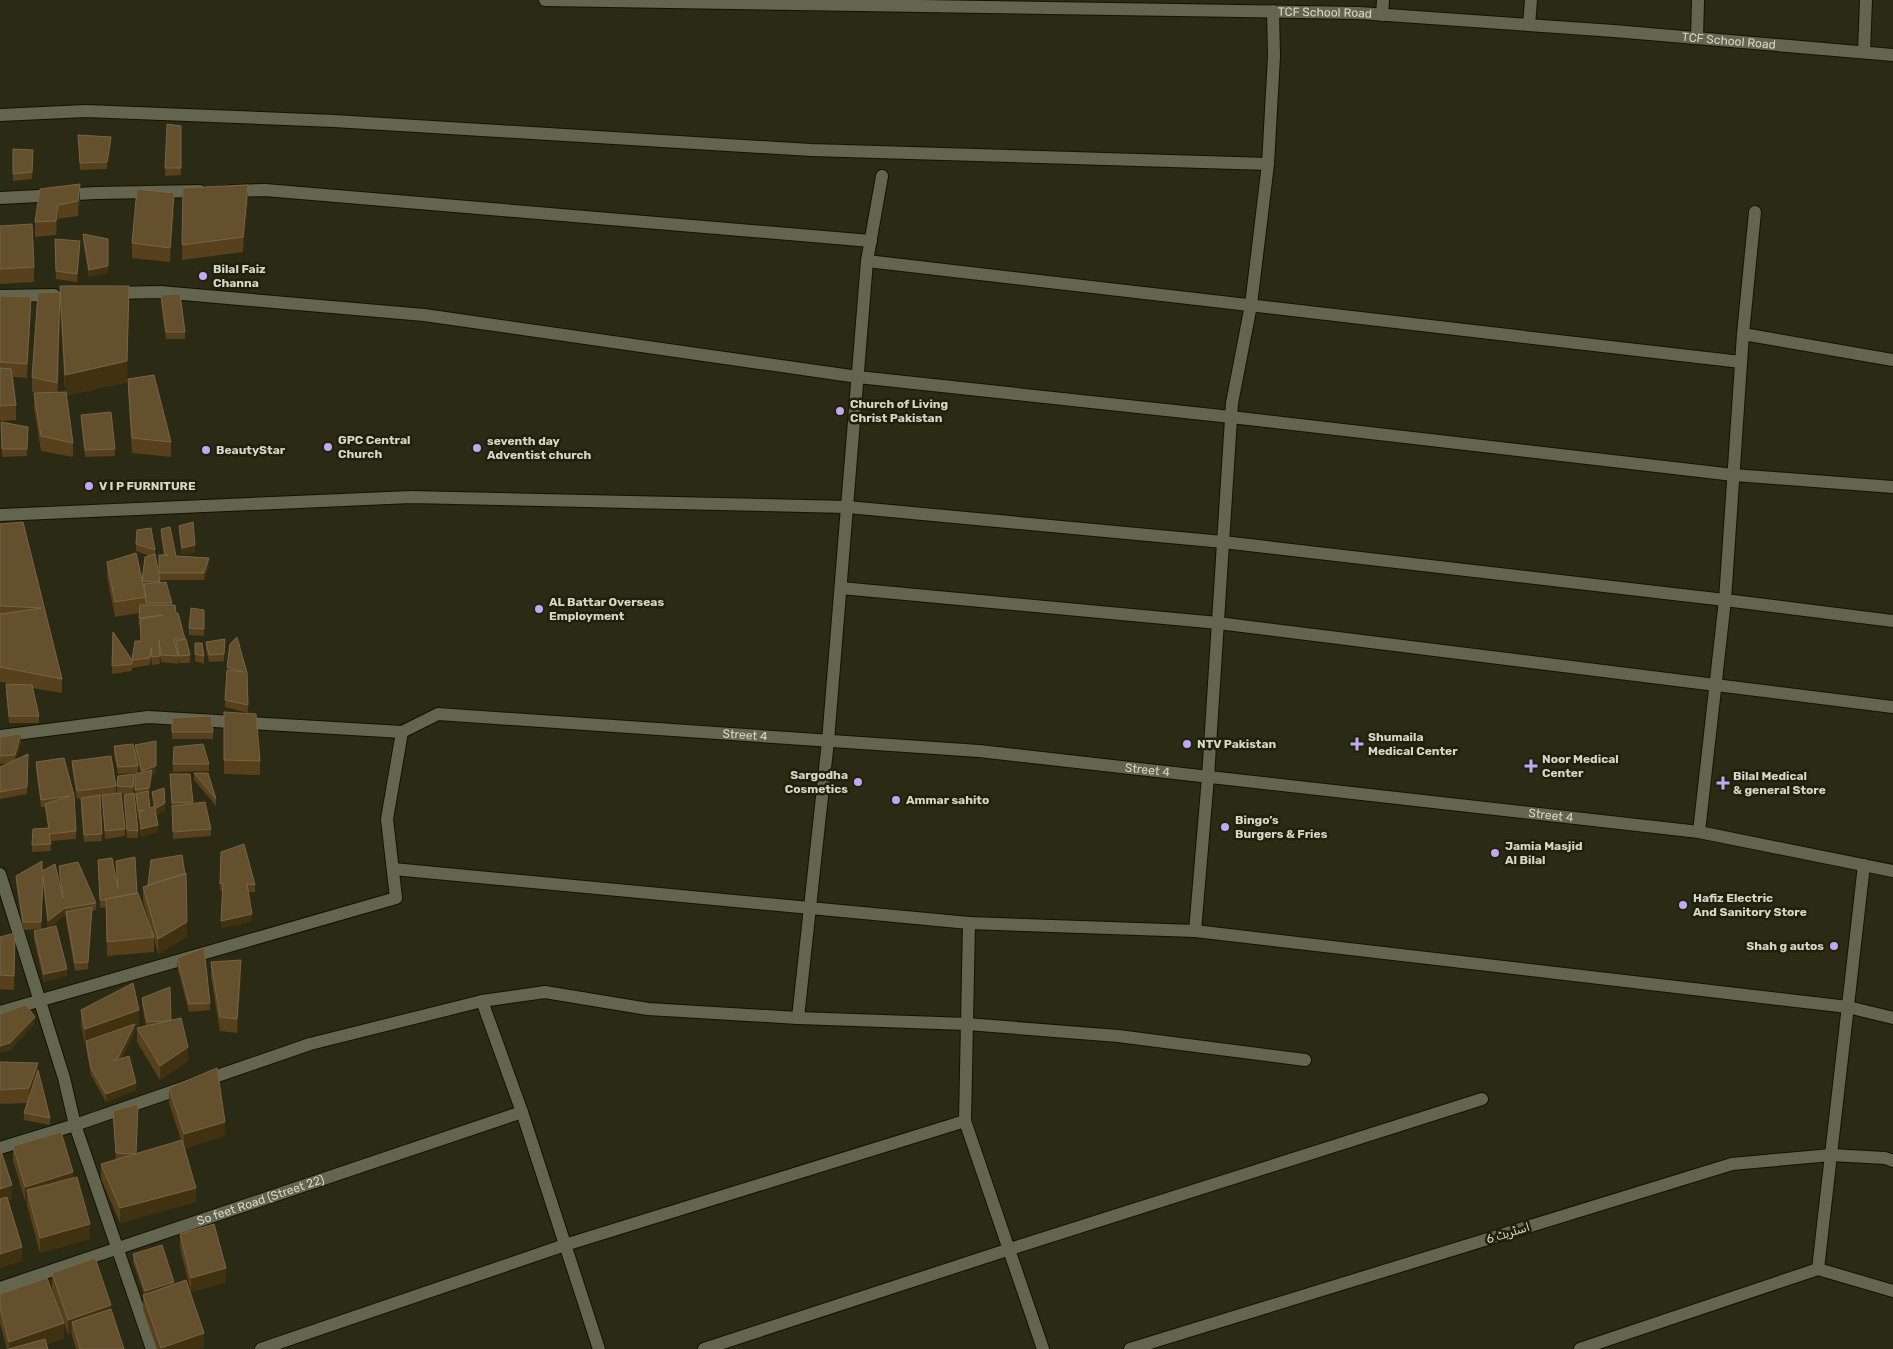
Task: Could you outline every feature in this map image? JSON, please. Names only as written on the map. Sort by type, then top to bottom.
[{"type":"street","name":"TCF School Road","points":[[545,0],[1209,5],[1273,11],[1382,15],[1529,25],[1893,54]]},
{"type":"street","points":[[1382,15],[1383,0]]},
{"type":"street","points":[[1529,25],[1531,0]]},
{"type":"street","points":[[1697,38],[1698,0]]},
{"type":"street","points":[[1864,52],[1866,0]]},
{"type":"street","points":[[1195,931],[1208,777],[1232,403],[1251,304],[1268,164],[1274,56],[1273,11]]},
{"type":"street","points":[[0,116],[86,111],[334,121],[811,150],[1268,164]]},
{"type":"street","points":[[798,1018],[828,741],[868,261],[882,176]]},
{"type":"street","points":[[0,198],[96,193],[265,190],[871,241]]},
{"type":"street","points":[[1699,832],[1725,600],[1743,334],[1755,212]]},
{"type":"street","points":[[868,261],[1741,362]]},
{"type":"street","points":[[100,294],[160,292],[424,315],[858,377],[1231,417],[1734,475],[1893,486]]},
{"type":"street","points":[[0,296],[70,294]]},
{"type":"street","points":[[1743,334],[1893,360]]},
{"type":"street","points":[[0,515],[411,497],[848,507],[1223,542],[1893,621]]},
{"type":"street","points":[[841,588],[1218,623],[1893,707]]},
{"type":"street","name":"Street 4","points":[[402,732],[438,714],[979,752],[1699,832],[1893,871]]},
{"type":"street","points":[[0,736],[148,717],[402,732],[387,819],[396,898],[0,1012]]},
{"type":"street","points":[[1818,1269],[1864,865]]},
{"type":"street","points":[[393,869],[969,923],[1195,931],[1848,1007],[1893,1018]]},
{"type":"street","points":[[0,878],[64,1078],[75,1125],[152,1349]]},
{"type":"street","points":[[969,923],[965,1120],[1043,1349]]},
{"type":"street","points":[[0,1148],[75,1125],[310,1044],[482,1001],[545,992],[648,1009],[798,1018],[967,1024],[1118,1036],[1306,1060]]},
{"type":"street","points":[[482,1001],[522,1112],[599,1349]]},
{"type":"street","points":[[704,1349],[1010,1249],[1482,1099]]},
{"type":"street","name":"So feet Road (Street 22)","points":[[0,1288],[522,1112]]},
{"type":"street","points":[[261,1349],[565,1245],[965,1120]]},
{"type":"street","name":"اسٹریٹ 6","points":[[1130,1349],[1732,1164],[1831,1155],[1893,1160]]},
{"type":"street","points":[[1580,1349],[1818,1269],[1893,1291]]},
{"type":"building","points":[[167,124],[181,126],[181,168],[165,168]]},
{"type":"building","points":[[78,135],[111,137],[107,162],[80,163]]},
{"type":"building","points":[[13,149],[33,150],[32,172],[13,174]]},
{"type":"building","points":[[80,184],[78,201],[58,205],[56,221],[35,222],[40,189]]},
{"type":"building","points":[[248,185],[243,237],[182,245],[183,188]]},
{"type":"building","points":[[137,189],[174,193],[170,248],[132,243]]},
{"type":"building","points":[[32,224],[34,267],[0,269],[0,226]]},
{"type":"building","points":[[83,234],[108,239],[108,266],[89,270]]},
{"type":"building","points":[[55,239],[80,241],[77,274],[56,271]]},
{"type":"building","points":[[60,286],[129,286],[127,361],[65,375]]},
{"type":"building","points":[[60,292],[57,383],[32,377],[38,293]]},
{"type":"building","points":[[180,294],[185,332],[166,332],[161,295]]},
{"type":"building","points":[[0,296],[31,297],[27,364],[0,362]]},
{"type":"building","points":[[0,368],[11,369],[16,405],[0,406]]},
{"type":"building","points":[[154,375],[171,442],[132,438],[128,379]]},
{"type":"building","points":[[66,392],[73,443],[41,436],[34,393]]},
{"type":"building","points":[[111,412],[115,449],[85,450],[81,415]]},
{"type":"building","points":[[1,422],[28,427],[27,449],[2,449]]},
{"type":"building","points":[[23,522],[62,679],[0,667],[0,614],[42,608],[0,606],[0,524]]},
{"type":"building","points":[[193,522],[195,545],[182,548],[179,526]]},
{"type":"building","points":[[170,527],[176,556],[209,558],[204,573],[159,573],[159,555],[165,555],[161,529]]},
{"type":"building","points":[[151,528],[155,550],[136,544],[137,530]]},
{"type":"building","points":[[136,553],[146,597],[115,602],[107,562]]},
{"type":"building","points":[[155,554],[160,582],[142,581],[145,557]]},
{"type":"building","points":[[166,582],[172,603],[146,603],[144,584]]},
{"type":"building","points":[[140,605],[175,605],[185,639],[174,639],[178,656],[161,655],[159,640],[160,656],[152,657],[151,648],[150,658],[132,660],[135,641],[141,641],[140,619],[163,615],[139,618]]},
{"type":"building","points":[[191,608],[204,610],[204,629],[189,628]]},
{"type":"building","points":[[113,632],[132,660],[132,664],[112,666]]},
{"type":"building","points":[[237,637],[247,673],[248,705],[225,700],[227,670],[243,672],[227,667],[230,644]]},
{"type":"building","points":[[186,639],[190,655],[179,656],[176,641]]},
{"type":"building","points":[[225,639],[224,654],[209,655],[206,642]]},
{"type":"building","points":[[195,643],[202,643],[204,656],[195,654]]},
{"type":"building","points":[[6,684],[32,685],[39,716],[9,716]]},
{"type":"building","points":[[224,712],[256,714],[260,761],[224,760]]},
{"type":"building","points":[[211,716],[213,732],[172,732],[172,718]]},
{"type":"building","points":[[21,734],[15,755],[0,756],[0,737]]},
{"type":"building","points":[[156,741],[156,766],[142,771],[135,745]]},
{"type":"building","points":[[133,744],[138,766],[118,767],[114,746]]},
{"type":"building","points":[[203,744],[209,764],[173,764],[174,747]]},
{"type":"building","points":[[28,754],[27,787],[0,792],[0,767]]},
{"type":"building","points":[[111,756],[116,786],[77,791],[72,761]]},
{"type":"building","points":[[64,758],[74,795],[76,831],[49,834],[51,844],[32,845],[33,829],[49,828],[45,804],[70,796],[41,800],[36,762]]},
{"type":"building","points":[[152,770],[149,788],[135,790],[135,774]]},
{"type":"building","points":[[194,773],[208,773],[216,799]]},
{"type":"building","points":[[134,774],[133,787],[117,786],[118,776]]},
{"type":"building","points":[[170,774],[190,774],[193,802],[172,803]]},
{"type":"building","points":[[164,788],[165,803],[155,809],[158,825],[141,829],[139,812],[145,810],[138,811],[136,794],[148,791],[150,808],[155,806],[152,792]]},
{"type":"building","points":[[121,793],[125,829],[105,831],[102,795]]},
{"type":"building","points":[[134,793],[138,831],[127,830],[124,795]]},
{"type":"building","points":[[100,795],[102,834],[84,835],[81,798]]},
{"type":"building","points":[[205,802],[211,829],[173,832],[172,806]]},
{"type":"building","points":[[244,844],[255,885],[247,884],[252,914],[221,921],[223,883],[220,884],[221,852]]},
{"type":"building","points":[[182,855],[185,874],[148,885],[151,860]]},
{"type":"building","points":[[135,857],[137,893],[100,900],[98,860],[112,858],[118,889],[116,861]]},
{"type":"building","points":[[42,861],[42,871],[55,864],[63,898],[59,866],[78,862],[96,903],[65,908],[48,921],[43,876],[41,922],[23,922],[16,876]]},
{"type":"building","points":[[186,873],[187,922],[158,939],[143,887]]},
{"type":"building","points":[[138,893],[154,937],[107,942],[106,899]]},
{"type":"building","points":[[92,907],[88,962],[75,963],[66,912]]},
{"type":"building","points":[[56,926],[67,969],[44,974],[34,931]]},
{"type":"building","points":[[15,933],[14,976],[0,975],[0,937]]},
{"type":"building","points":[[204,948],[210,1003],[189,1004],[177,958]]},
{"type":"building","points":[[241,960],[237,1019],[220,1017],[211,962]]},
{"type":"building","points":[[133,983],[139,1010],[85,1029],[81,1010]]},
{"type":"building","points":[[170,987],[171,1020],[147,1022],[142,998]]},
{"type":"building","points":[[26,1005],[35,1017],[10,1043],[0,1046],[0,1014]]},
{"type":"building","points":[[181,1018],[188,1047],[160,1066],[137,1028]]},
{"type":"building","points":[[135,1024],[118,1058],[113,1061],[129,1056],[136,1083],[106,1094],[91,1068],[86,1041]]},
{"type":"building","points":[[0,1062],[38,1063],[29,1088],[0,1090]]},
{"type":"building","points":[[217,1068],[225,1122],[184,1134],[169,1088]]},
{"type":"building","points":[[38,1070],[50,1118],[24,1113]]},
{"type":"building","points":[[138,1104],[136,1154],[116,1153],[113,1111]]},
{"type":"building","points":[[61,1132],[73,1172],[25,1187],[13,1146]]},
{"type":"building","points":[[182,1140],[196,1188],[120,1208],[101,1164]]},
{"type":"building","points":[[0,1152],[12,1185],[0,1189]]},
{"type":"building","points":[[77,1177],[90,1224],[40,1238],[27,1190]]},
{"type":"building","points":[[7,1197],[22,1247],[0,1254],[0,1199]]},
{"type":"building","points":[[214,1224],[226,1268],[191,1278],[180,1234]]},
{"type":"building","points":[[162,1245],[174,1282],[145,1291],[133,1254]]},
{"type":"building","points":[[95,1258],[111,1305],[68,1320],[52,1273]]},
{"type":"building","points":[[47,1278],[64,1323],[9,1342],[0,1308],[0,1294]]},
{"type":"building","points":[[186,1280],[204,1333],[161,1348],[143,1295]]},
{"type":"building","points":[[111,1309],[124,1349],[80,1349],[72,1322]]},
{"type":"building","points":[[45,1339],[48,1349],[9,1349]]},
{"type":"place","name":"Bilal Faiz Channa","points":[[203,276]]},
{"type":"place","name":"Church of Living Christ Pakistan","points":[[840,411]]},
{"type":"place","name":"GPC Central Church","points":[[328,447]]},
{"type":"place","name":"seventh day Adventist church","points":[[477,448]]},
{"type":"place","name":"BeautyStar","points":[[206,450]]},
{"type":"place","name":"V I P FURNITURE","points":[[89,486]]},
{"type":"place","name":"AL Battar Overseas Employment","points":[[539,609]]},
{"type":"place","name":"NTV Pakistan","points":[[1187,744]]},
{"type":"place","name":"Shumaila Medical Center","points":[[1357,744]]},
{"type":"place","name":"Noor Medical Center","points":[[1531,766]]},
{"type":"place","name":"Sargodha Cosmetics","points":[[858,782]]},
{"type":"place","name":"Bilal Medical & general Store","points":[[1723,783]]},
{"type":"place","name":"Ammar sahito","points":[[896,800]]},
{"type":"place","name":"Bingo’s Burgers & Fries","points":[[1225,827]]},
{"type":"place","name":"Jamia Masjid Al Bilal","points":[[1495,853]]},
{"type":"place","name":"Hafiz Electric And Sanitory Store","points":[[1683,905]]},
{"type":"place","name":"Shah g autos","points":[[1834,946]]}]
